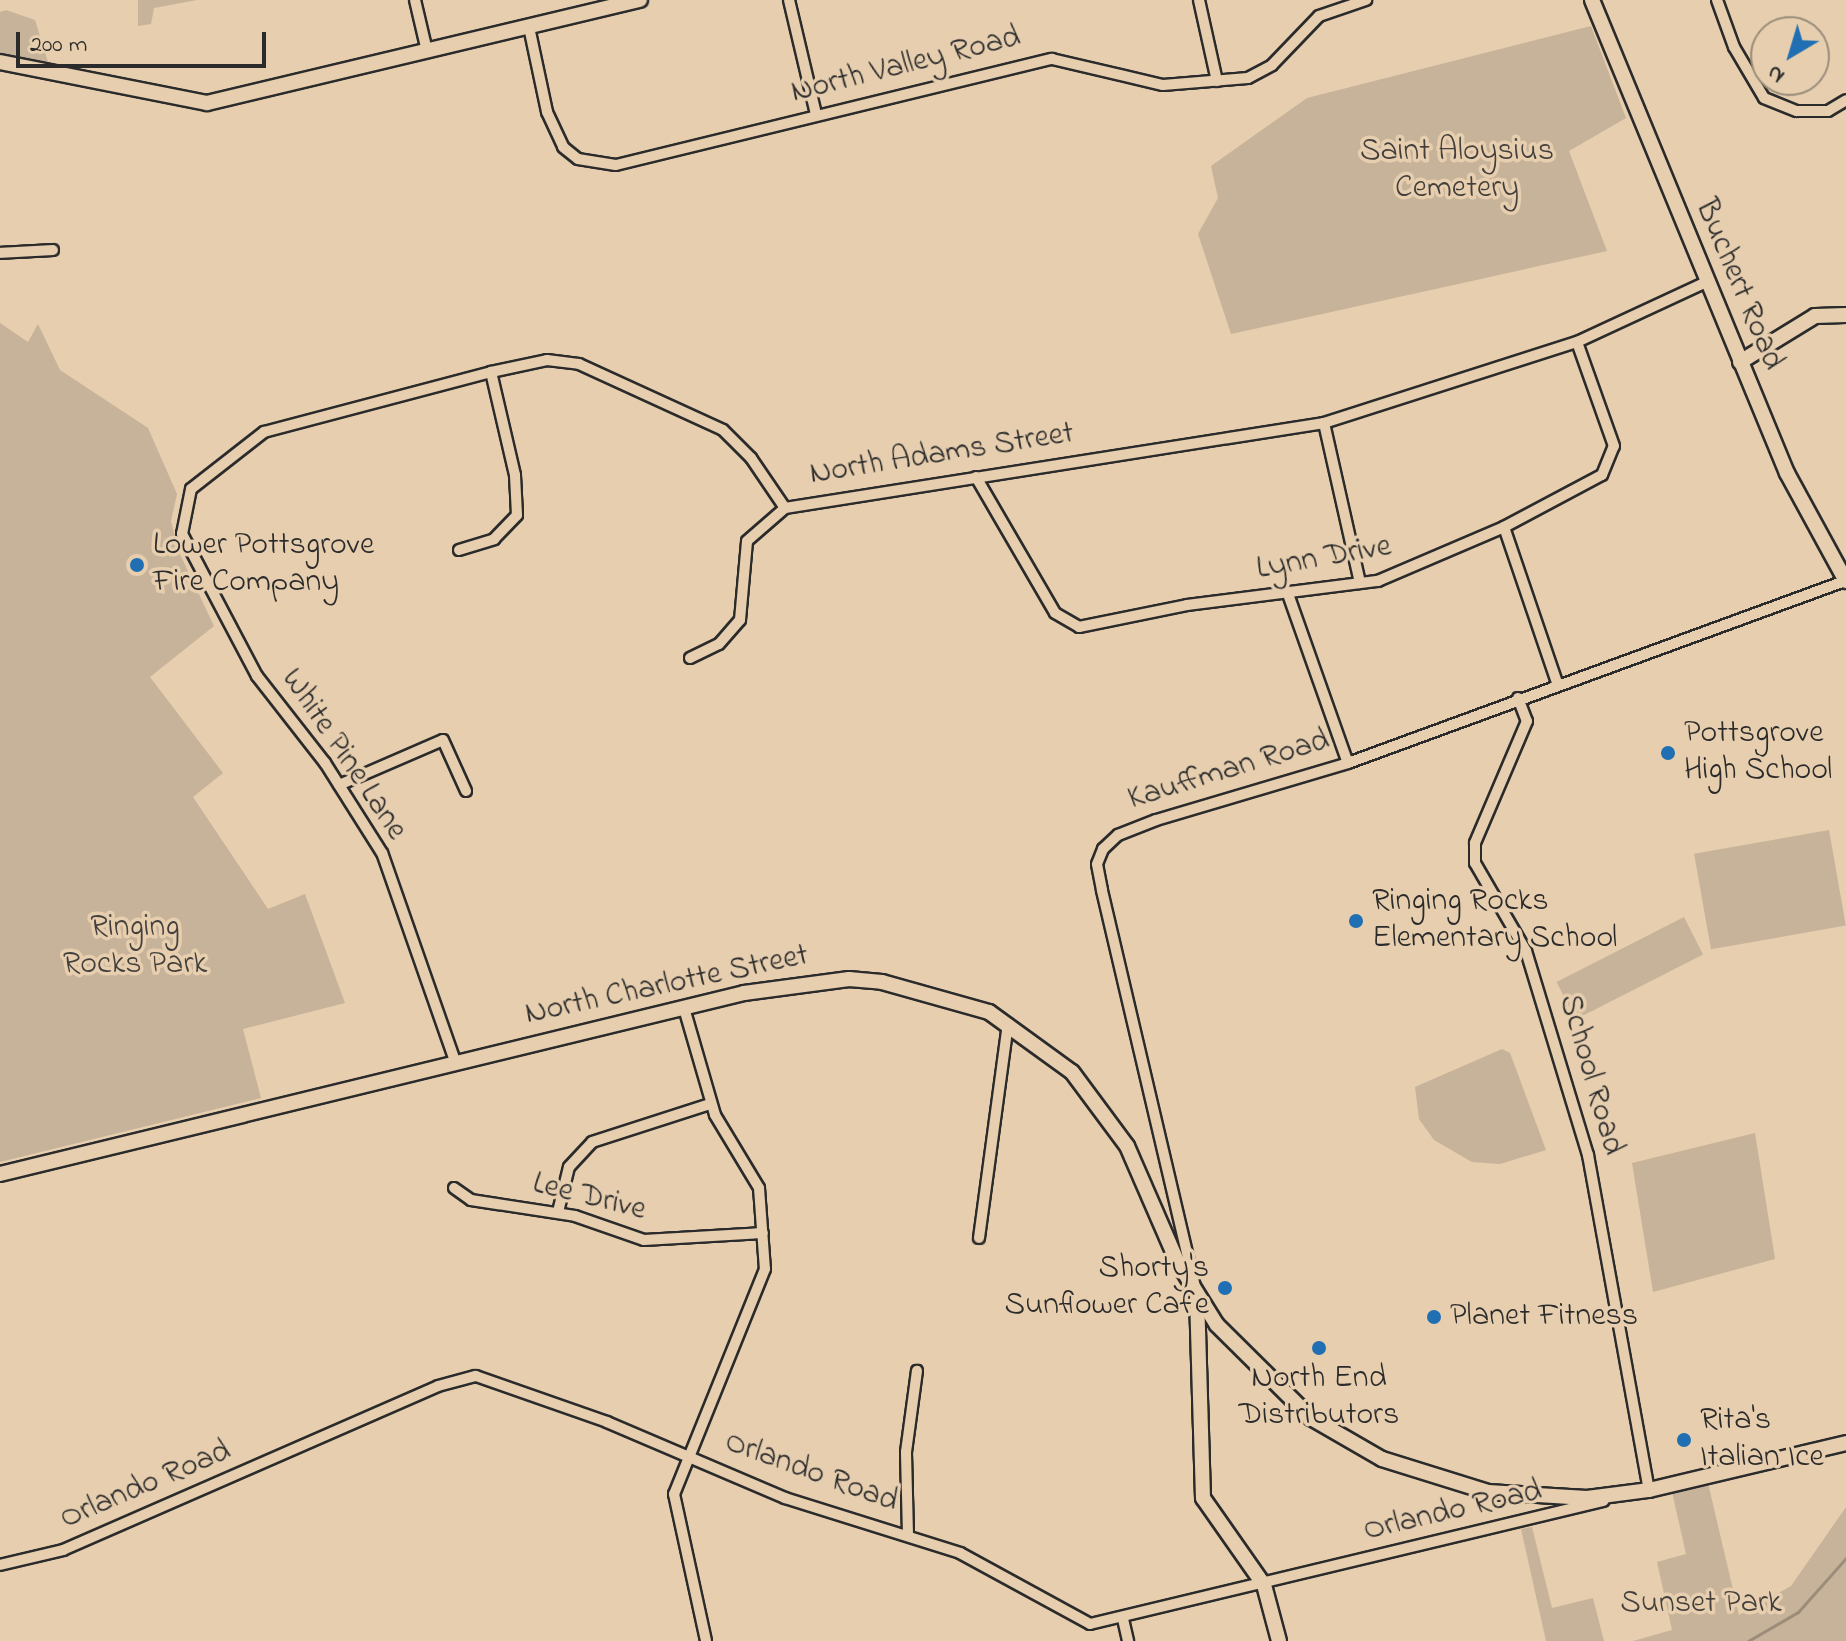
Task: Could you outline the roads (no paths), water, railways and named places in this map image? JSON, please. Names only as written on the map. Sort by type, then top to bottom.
[{"type":"main road","points":[[0,62],[202,103],[640,0]]},
{"type":"main road","name":"Buchert Road","points":[[1592,0],[1740,362],[1844,582]]},
{"type":"main road","points":[[1740,362],[1815,316],[1846,315]]},
{"type":"main road","name":"North Charlotte Street","points":[[0,1174],[455,1061],[684,1008],[849,979],[922,989],[1008,1024],[1054,1055],[1111,1119],[1197,1295],[1242,1356],[1291,1401],[1382,1459],[1430,1478],[1512,1496],[1620,1495],[1846,1443]]},
{"type":"main road","name":"Kauffman Road","points":[[1197,1295],[1199,1478],[1209,1511],[1264,1585]]},
{"type":"main road","points":[[1264,1585],[1279,1641]]},
{"type":"street","points":[[415,0],[427,51]]},
{"type":"street","points":[[789,0],[816,114]]},
{"type":"street","points":[[1199,0],[1217,81]]},
{"type":"street","name":"North Valley Road","points":[[529,27],[553,130],[578,159],[616,165],[1052,59],[1163,85],[1248,78],[1272,65],[1319,16],[1366,0]]},
{"type":"street","points":[[1717,0],[1734,47],[1764,98],[1797,111],[1828,111],[1846,100]]},
{"type":"street","points":[[0,253],[53,250]]},
{"type":"street","name":"North Adams Street","points":[[182,534],[191,489],[264,432],[547,360],[579,364],[696,415],[740,444],[785,508],[1324,423],[1577,342],[1706,282]]},
{"type":"street","name":"Lynn Drive","points":[[976,477],[1067,623],[1093,628],[1153,611],[1360,583],[1406,572],[1591,484],[1611,461],[1608,423],[1577,342]]},
{"type":"street","points":[[459,550],[494,539],[517,515],[515,475],[491,372]]},
{"type":"street","points":[[1324,423],[1360,583]]},
{"type":"street","points":[[690,658],[719,644],[740,620],[747,541],[785,508]]},
{"type":"street","points":[[1504,527],[1557,683]]},
{"type":"street","name":"White Pine Lane","points":[[182,534],[257,676],[339,785],[382,853],[455,1061]]},
{"type":"street","name":"Kauffman Road","points":[[1197,1295],[1097,864],[1118,835],[1348,763],[1557,683],[1844,582]]},
{"type":"street","points":[[1288,594],[1348,763]]},
{"type":"street","name":"School Road","points":[[1518,698],[1527,721],[1475,843],[1475,863],[1526,951],[1588,1155],[1649,1490]]},
{"type":"street","points":[[339,785],[443,740],[466,791]]},
{"type":"street","points":[[684,1008],[710,1104],[759,1188],[763,1233],[761,1283],[674,1494],[706,1641]]},
{"type":"street","points":[[979,1238],[1008,1024]]},
{"type":"street","points":[[558,1212],[569,1167],[592,1142],[710,1104]]},
{"type":"street","name":"Lee Drive","points":[[454,1188],[471,1200],[558,1212],[644,1240],[763,1233]]},
{"type":"street","points":[[908,1535],[906,1452],[917,1371]]},
{"type":"street","name":"Orlando Road","points":[[0,1565],[63,1550],[466,1377],[504,1383],[689,1455],[785,1498],[908,1535],[983,1563],[1074,1620],[1123,1619],[1620,1495]]},
{"type":"street","points":[[1123,1619],[1128,1641]]},
{"type":"waterway","points":[[1748,1641],[1798,1612],[1846,1558]]},
{"type":"place","name":"Lower Pottsgrove Fire Company","points":[[137,565]]},
{"type":"place","name":"Pottsgrove High School","points":[[1668,753]]},
{"type":"place","name":"Ringing Rocks Elementary School","points":[[1356,921]]},
{"type":"place","name":"Shorty's Sunflower Cafe","points":[[1225,1288]]},
{"type":"place","name":"Planet Fitness","points":[[1434,1317]]},
{"type":"place","name":"North End Distributors","points":[[1319,1348]]},
{"type":"place","name":"Rita's Italian Ice","points":[[1684,1440]]},
{"type":"park label","name":"Saint Aloysius Cemetery","points":[[1457,172]]},
{"type":"park label","name":"Ringing Rocks Park","points":[[135,948]]},
{"type":"park label","name":"Sunset Park","points":[[1701,1604]]}]
